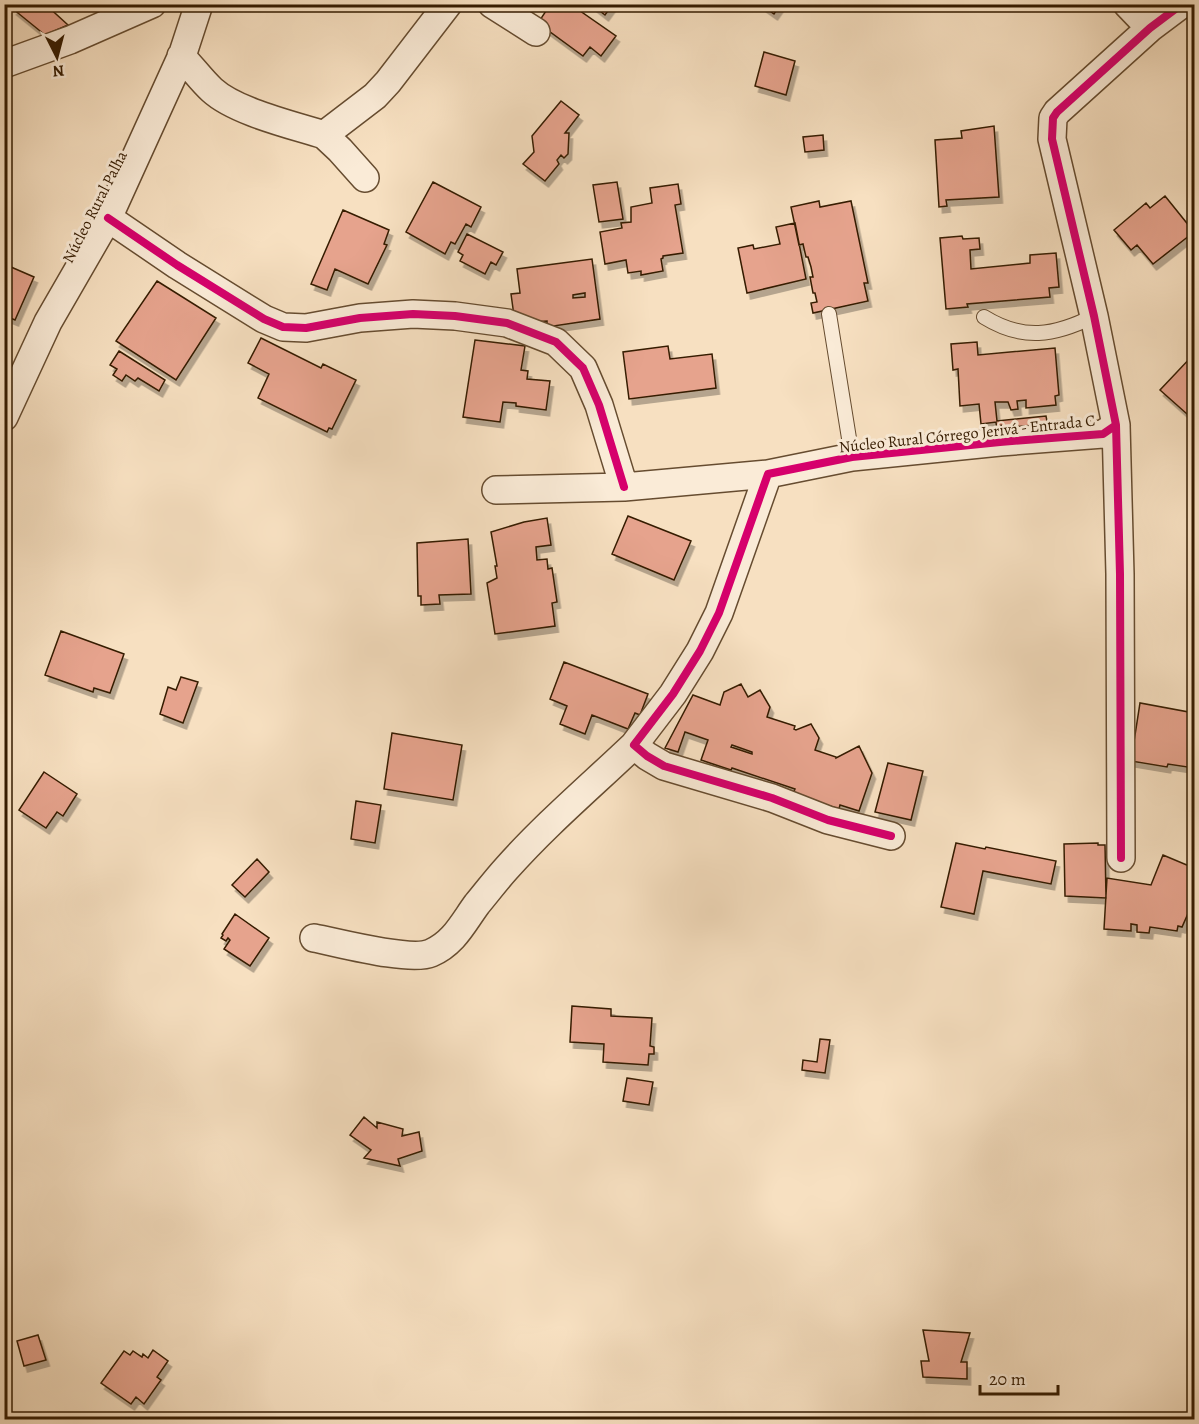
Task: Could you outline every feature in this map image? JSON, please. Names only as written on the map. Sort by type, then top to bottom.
[{"type":"street","points":[[4,64],[70,40],[152,4]]},
{"type":"street","name":"Núcleo Rural Palha","points":[[4,417],[48,322],[108,218],[181,56],[199,4]]},
{"type":"street","points":[[324,135],[375,96],[448,4]]},
{"type":"street","points":[[492,4],[536,32]]},
{"type":"street","points":[[1126,4],[1150,28]]},
{"type":"street","name":"Núcleo Rural Córrego Jerivá - Entrada C","points":[[496,490],[624,487],[768,474],[852,457],[1103,434],[1116,425],[1094,316],[1052,140],[1053,118],[1150,28],[1182,4]]},
{"type":"street","points":[[181,56],[213,91],[225,100],[324,135],[365,178]]},
{"type":"street","points":[[108,218],[244,307],[283,327],[306,328],[360,318],[413,314],[507,323],[556,342],[583,368],[598,405],[624,487]]},
{"type":"street","points":[[1116,425],[1120,574],[1121,858]]},
{"type":"street","points":[[315,938],[409,956],[430,954],[459,932],[477,905],[506,870],[562,810],[634,745],[673,694],[700,651],[719,613],[768,474]]},
{"type":"street","points":[[634,745],[664,766],[772,798],[828,820],[891,836]]},
{"type":"lane","points":[[829,314],[852,457]]},
{"type":"lane","points":[[984,317],[1015,332],[1045,332],[1067,329],[1094,316]]},
{"type":"building","points":[[17,4],[45,4],[68,25],[45,35],[13,9]]},
{"type":"building","points":[[543,4],[570,4],[616,36],[601,56],[590,47],[583,56],[538,23],[548,8]]},
{"type":"building","points":[[591,4],[613,4],[605,15]]},
{"type":"building","points":[[760,4],[781,4],[774,14]]},
{"type":"building","points":[[764,52],[795,61],[786,95],[755,86]]},
{"type":"building","points":[[561,101],[579,115],[565,133],[569,133],[568,154],[564,158],[561,155],[557,160],[559,164],[545,181],[523,164],[534,152],[532,136]]},
{"type":"building","points":[[994,126],[999,197],[946,200],[947,206],[939,207],[935,140],[962,138],[961,131]]},
{"type":"building","points":[[823,135],[824,150],[805,152],[803,137]]},
{"type":"building","points":[[433,182],[481,207],[471,227],[466,224],[455,244],[451,242],[445,254],[406,232]]},
{"type":"building","points":[[617,182],[623,219],[599,222],[593,185]]},
{"type":"building","points":[[678,184],[681,204],[675,205],[683,253],[663,256],[661,259],[663,271],[641,275],[641,271],[628,273],[626,260],[605,264],[600,232],[622,228],[621,223],[631,222],[631,207],[652,203],[650,188]]},
{"type":"building","points":[[1165,196],[1194,232],[1153,264],[1137,245],[1131,250],[1114,230],[1146,203],[1150,208]]},
{"type":"building","points":[[819,201],[820,207],[851,201],[868,283],[864,283],[868,301],[813,313],[811,303],[817,302],[810,277],[813,277],[811,267],[803,244],[799,245],[791,207]]},
{"type":"building","points":[[343,210],[389,230],[384,244],[387,245],[368,284],[335,269],[327,290],[311,284]]},
{"type":"building","points":[[795,223],[806,279],[747,293],[738,248],[753,245],[754,249],[780,244],[776,227]]},
{"type":"building","points":[[467,234],[503,252],[496,265],[491,262],[485,274],[460,261],[463,255],[458,252]]},
{"type":"building","points":[[962,236],[963,239],[979,238],[980,249],[970,250],[971,269],[1030,263],[1030,255],[1056,253],[1059,287],[1049,288],[1050,297],[967,304],[968,307],[946,309],[940,238]]},
{"type":"building","points":[[592,259],[600,319],[547,327],[547,321],[515,323],[511,294],[520,293],[517,269]],"holes":[[[585,293],[585,297],[573,298],[573,295]]]},
{"type":"building","points":[[11,267],[34,277],[15,320],[8,317],[4,325],[4,280]]},
{"type":"building","points":[[157,281],[216,318],[176,380],[116,341]]},
{"type":"building","points":[[261,338],[321,368],[323,364],[356,380],[332,429],[329,428],[327,432],[258,398],[269,374],[248,363]]},
{"type":"building","points":[[475,340],[525,346],[521,370],[528,371],[527,379],[550,381],[546,410],[503,402],[500,422],[463,417]]},
{"type":"building","points":[[977,342],[978,355],[1055,348],[1059,395],[1055,396],[1056,405],[1026,408],[1026,400],[1017,401],[1018,409],[1011,410],[1008,402],[995,402],[997,421],[1046,416],[1048,426],[997,431],[996,422],[981,424],[979,404],[960,406],[958,369],[953,370],[951,344]]},
{"type":"building","points":[[668,346],[670,359],[712,354],[716,388],[629,399],[623,352]]},
{"type":"building","points":[[119,351],[165,380],[159,391],[138,378],[135,381],[126,375],[122,381],[113,375],[117,369],[110,365]]},
{"type":"building","points":[[1193,355],[1194,414],[1190,410],[1187,414],[1160,390]]},
{"type":"building","points":[[628,516],[691,541],[674,580],[612,554]]},
{"type":"building","points":[[547,518],[551,545],[536,547],[537,560],[547,559],[548,569],[552,568],[557,602],[552,603],[555,626],[495,634],[487,583],[497,578],[491,532]]},
{"type":"building","points":[[468,539],[471,594],[439,595],[440,604],[421,605],[421,596],[418,596],[417,543]]},
{"type":"building","points":[[61,631],[124,654],[110,693],[94,688],[93,692],[45,675]]},
{"type":"building","points":[[564,662],[648,694],[640,715],[635,713],[628,729],[592,715],[585,734],[560,724],[567,706],[550,699]]},
{"type":"building","points":[[181,677],[198,682],[183,723],[160,714],[168,687],[176,690]]},
{"type":"building","points":[[741,684],[748,697],[760,690],[770,707],[767,717],[795,726],[796,730],[811,724],[819,738],[815,750],[836,758],[859,746],[872,773],[859,811],[840,805],[839,809],[793,794],[795,789],[701,760],[708,740],[685,732],[678,752],[665,748],[693,695],[720,705],[724,692]],"holes":[[[732,745],[752,752],[752,754],[731,747]]]},
{"type":"building","points":[[1191,700],[1194,700],[1194,768],[1168,764],[1167,767],[1131,761],[1140,703],[1189,712]]},
{"type":"building","points":[[392,733],[462,745],[453,800],[384,789]]},
{"type":"building","points":[[888,763],[923,771],[911,820],[875,812]]},
{"type":"building","points":[[44,772],[77,794],[63,816],[57,812],[46,828],[19,810]]},
{"type":"building","points":[[356,801],[381,805],[375,843],[351,839]]},
{"type":"building","points":[[956,843],[1056,861],[1051,884],[983,871],[974,914],[941,907]]},
{"type":"building","points":[[1098,843],[1098,845],[1105,845],[1106,898],[1065,896],[1064,844]]},
{"type":"building","points":[[1163,855],[1194,868],[1194,900],[1182,927],[1178,926],[1177,931],[1150,927],[1149,933],[1137,932],[1137,925],[1131,924],[1131,931],[1104,929],[1107,878],[1151,885]]},
{"type":"building","points":[[257,859],[269,872],[245,897],[232,885]]},
{"type":"building","points":[[235,914],[269,938],[250,966],[224,949],[230,940],[228,938],[226,941],[221,938],[222,934]]},
{"type":"building","points":[[572,1006],[611,1009],[611,1016],[652,1018],[650,1046],[654,1047],[654,1054],[649,1054],[648,1065],[603,1062],[604,1044],[570,1042]]},
{"type":"building","points":[[820,1039],[830,1040],[825,1073],[802,1070],[803,1060],[817,1062]]},
{"type":"building","points":[[627,1078],[653,1082],[649,1105],[623,1101]]},
{"type":"building","points":[[364,1117],[377,1128],[377,1122],[403,1129],[402,1136],[419,1132],[422,1151],[398,1159],[400,1166],[364,1158],[371,1150],[350,1135]]},
{"type":"building","points":[[923,1330],[970,1333],[961,1362],[967,1362],[967,1379],[923,1377],[921,1361],[929,1361]]},
{"type":"building","points":[[38,1335],[46,1360],[24,1366],[17,1341]]},
{"type":"building","points":[[153,1350],[168,1361],[157,1377],[161,1380],[144,1404],[136,1397],[131,1404],[101,1383],[124,1351],[130,1355],[133,1351],[148,1358]]},
{"type":"cycle path","points":[[891,836],[828,820],[772,798],[664,766],[634,745],[673,694],[700,651],[719,613],[768,474],[852,457],[1103,434],[1116,425],[1094,316],[1052,139],[1053,118],[1150,28],[1182,4]]},
{"type":"cycle path","points":[[108,218],[177,265],[264,319],[283,327],[306,328],[360,318],[413,314],[455,316],[507,323],[556,342],[583,368],[599,405],[624,487]]},
{"type":"cycle path","points":[[1116,425],[1120,574],[1121,858]]}]
